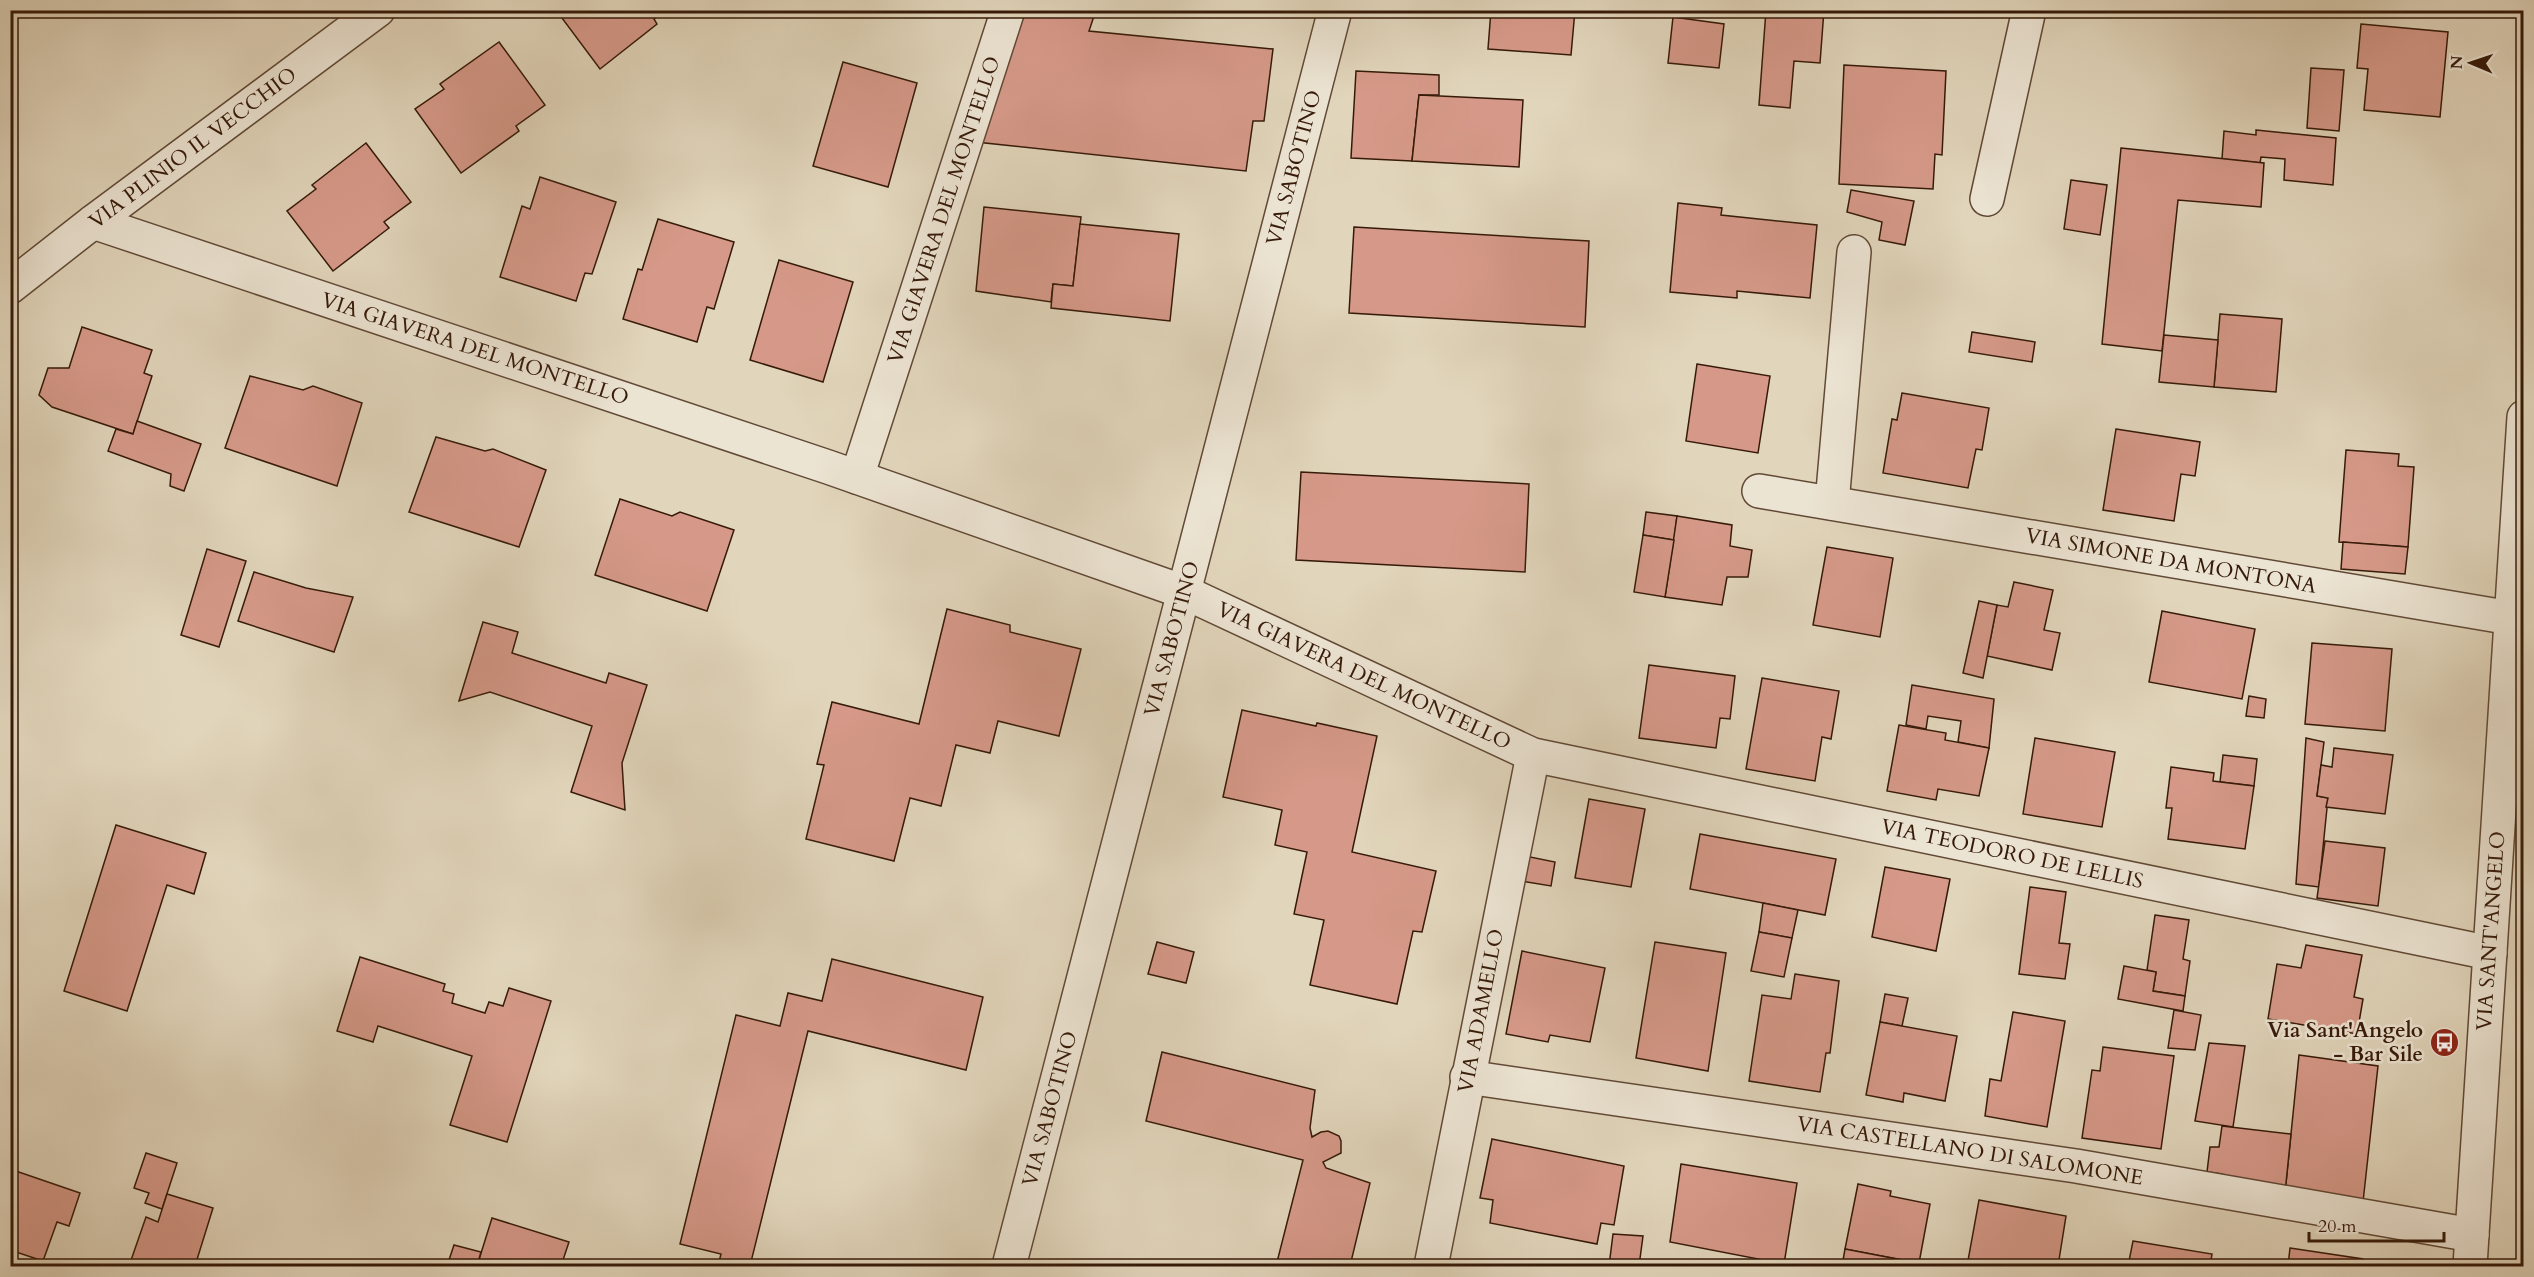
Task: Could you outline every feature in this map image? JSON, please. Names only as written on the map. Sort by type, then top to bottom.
[{"type":"street","name":"VIA PLINIO IL VECCHIO","points":[[10,286],[378,10]]},
{"type":"street","name":"VIA GIAVERA DEL MONTELLO","points":[[856,477],[1008,10]]},
{"type":"street","name":"VIA SABOTINO","points":[[1009,1266],[1335,10]]},
{"type":"street","points":[[1988,199],[2029,10]]},
{"type":"street","name":"VIA GIAVERA DEL MONTELLO","points":[[93,222],[856,477],[1184,592],[1533,755]]},
{"type":"street","points":[[1832,503],[1854,252]]},
{"type":"street","name":"VIA SANT'ANGELO","points":[[2471,1251],[2490,953],[2515,679],[2511,618],[2523,417]]},
{"type":"street","name":"VIA SIMONE DA MONTONA","points":[[1759,491],[2511,618]]},
{"type":"street","name":"VIA TEODORO DE LELLIS","points":[[1533,755],[2490,953]]},
{"type":"street","name":"VIA ADAMELLO","points":[[1431,1266],[1533,755]]},
{"type":"street","name":"VIA CASTELLANO DI SALOMONE","points":[[1467,1077],[2076,1166],[2471,1251]]},
{"type":"building","points":[[556,10],[666,10],[654,19],[657,24],[600,69]]},
{"type":"building","points":[[1018,10],[1096,10],[1089,31],[1273,49],[1264,121],[1253,121],[1246,171],[976,142]]},
{"type":"building","points":[[1491,10],[1575,10],[1571,55],[1488,49]]},
{"type":"building","points":[[1766,10],[1824,10],[1820,63],[1794,61],[1790,108],[1759,105]]},
{"type":"building","points":[[1673,17],[1724,24],[1719,68],[1668,63]]},
{"type":"building","points":[[2361,24],[2448,32],[2440,117],[2364,110],[2368,69],[2357,68]]},
{"type":"building","points":[[499,42],[545,105],[516,126],[519,131],[461,173],[415,109],[444,89],[440,84]]},
{"type":"building","points":[[843,62],[917,83],[888,187],[813,166]]},
{"type":"building","points":[[1844,65],[1946,71],[1942,155],[1935,154],[1933,189],[1839,184]]},
{"type":"building","points":[[2311,68],[2344,70],[2339,131],[2307,128]]},
{"type":"building","points":[[1356,71],[1439,75],[1439,95],[1419,95],[1412,161],[1351,158]]},
{"type":"building","points":[[1419,95],[1523,100],[1519,167],[1412,161]]},
{"type":"building","points":[[2256,130],[2336,138],[2333,185],[2284,180],[2285,159],[2261,157],[2260,163],[2222,159],[2224,131],[2256,135]]},
{"type":"building","points":[[366,143],[411,202],[384,222],[389,228],[333,271],[287,211],[316,189],[312,185]]},
{"type":"building","points":[[2121,148],[2264,163],[2261,207],[2178,200],[2162,351],[2102,344]]},
{"type":"building","points":[[540,177],[616,202],[592,274],[585,273],[576,301],[500,277],[522,206],[530,209]]},
{"type":"building","points":[[2071,180],[2107,185],[2100,235],[2064,229]]},
{"type":"building","points":[[1851,190],[1914,201],[1905,245],[1879,240],[1882,222],[1847,212]]},
{"type":"building","points":[[1678,203],[1722,208],[1721,215],[1817,225],[1810,298],[1737,291],[1737,298],[1670,292]]},
{"type":"building","points":[[984,207],[1081,217],[1073,286],[1053,284],[1051,302],[976,291]]},
{"type":"building","points":[[658,219],[734,242],[714,309],[707,307],[697,342],[623,319],[638,269],[642,270]]},
{"type":"building","points":[[1080,224],[1179,234],[1170,321],[1051,308],[1053,284],[1073,286]]},
{"type":"building","points":[[1354,227],[1589,241],[1585,327],[1349,313]]},
{"type":"building","points":[[779,260],[853,282],[823,382],[750,360]]},
{"type":"building","points":[[2220,314],[2282,319],[2276,392],[2214,387]]},
{"type":"building","points":[[82,327],[152,350],[144,373],[152,376],[133,434],[52,407],[39,395],[48,368],[69,368]]},
{"type":"building","points":[[1972,332],[2035,342],[2032,362],[1969,352]]},
{"type":"building","points":[[2164,335],[2218,340],[2214,387],[2159,382]]},
{"type":"building","points":[[1697,364],[1770,376],[1758,453],[1686,441]]},
{"type":"building","points":[[250,376],[303,390],[313,386],[362,403],[337,486],[225,448]]},
{"type":"building","points":[[1902,393],[1989,408],[1982,450],[1976,449],[1968,488],[1883,473],[1892,419],[1897,420]]},
{"type":"building","points":[[137,421],[201,444],[184,491],[170,486],[171,474],[108,451],[116,429],[133,434]]},
{"type":"building","points":[[2116,429],[2200,442],[2195,476],[2181,474],[2174,521],[2103,510]]},
{"type":"building","points":[[436,437],[485,451],[493,449],[546,470],[519,547],[409,512]]},
{"type":"building","points":[[2346,450],[2399,454],[2398,466],[2414,467],[2408,547],[2339,542]]},
{"type":"building","points":[[1301,472],[1529,484],[1525,572],[1296,560]]},
{"type":"building","points":[[620,499],[672,516],[680,512],[734,530],[707,611],[595,575]]},
{"type":"building","points":[[1646,512],[1677,516],[1674,540],[1643,535]]},
{"type":"building","points":[[1677,516],[1732,525],[1730,546],[1752,550],[1748,577],[1727,577],[1722,605],[1665,597]]},
{"type":"building","points":[[1643,535],[1674,540],[1665,597],[1634,592]]},
{"type":"building","points":[[2343,542],[2408,547],[2405,574],[2341,569]]},
{"type":"building","points":[[1827,547],[1893,558],[1880,637],[1813,625]]},
{"type":"building","points":[[207,549],[246,561],[219,647],[181,635]]},
{"type":"building","points":[[254,572],[306,588],[353,597],[334,652],[238,621]]},
{"type":"building","points":[[2014,582],[2053,590],[2044,630],[2060,633],[2052,670],[1987,656],[1997,605],[2008,607]]},
{"type":"building","points":[[1979,601],[1997,605],[1983,678],[1963,673]]},
{"type":"building","points":[[947,609],[1010,625],[1010,632],[1081,649],[1059,736],[998,721],[990,753],[956,745],[941,806],[910,798],[894,861],[806,839],[824,765],[817,764],[832,702],[919,724]]},
{"type":"building","points":[[2162,611],[2255,629],[2242,699],[2149,682]]},
{"type":"building","points":[[483,622],[518,632],[512,653],[606,683],[609,673],[647,685],[622,763],[625,810],[571,792],[592,726],[490,692],[459,701]]},
{"type":"building","points":[[2312,643],[2392,649],[2385,731],[2305,724]]},
{"type":"building","points":[[1649,665],[1735,676],[1730,719],[1720,718],[1716,748],[1639,738]]},
{"type":"building","points":[[1762,678],[1839,691],[1831,739],[1822,737],[1815,781],[1746,769]]},
{"type":"building","points":[[1912,685],[1994,699],[1989,748],[1958,742],[1961,721],[1928,716],[1926,729],[1906,725]]},
{"type":"building","points":[[2249,696],[2266,699],[2264,718],[2246,716]]},
{"type":"building","points":[[1242,710],[1377,736],[1352,852],[1436,871],[1422,932],[1413,931],[1397,1004],[1310,985],[1324,920],[1294,914],[1307,852],[1275,845],[1282,810],[1223,797]]},
{"type":"building","points":[[1899,725],[1946,733],[1945,740],[1989,748],[1979,796],[1938,789],[1936,800],[1887,791]]},
{"type":"building","points":[[2035,738],[2115,752],[2102,827],[2023,814]]},
{"type":"building","points":[[2306,738],[2324,742],[2317,796],[2328,798],[2319,887],[2296,884]]},
{"type":"building","points":[[2334,748],[2393,755],[2385,814],[2326,807],[2328,798],[2317,796],[2321,765],[2332,767]]},
{"type":"building","points":[[2223,755],[2257,759],[2254,786],[2220,782]]},
{"type":"building","points":[[2171,767],[2214,773],[2213,781],[2254,786],[2245,849],[2168,839],[2172,808],[2166,808]]},
{"type":"building","points":[[1589,799],[1645,809],[1631,887],[1575,878]]},
{"type":"building","points":[[116,825],[206,853],[194,894],[167,885],[127,1011],[64,991]]},
{"type":"building","points":[[1700,834],[1836,859],[1825,915],[1690,889]]},
{"type":"building","points":[[2325,841],[2385,848],[2378,906],[2317,898]]},
{"type":"building","points":[[1520,855],[1555,862],[1551,886],[1515,880]]},
{"type":"building","points":[[1885,867],[1950,879],[1936,951],[1872,937]]},
{"type":"building","points":[[2030,887],[2066,892],[2059,943],[2070,944],[2065,979],[2019,974]]},
{"type":"building","points":[[1763,903],[1798,910],[1792,938],[1759,932]]},
{"type":"building","points":[[2155,915],[2189,920],[2183,959],[2190,961],[2185,996],[2153,991],[2156,972],[2147,970]]},
{"type":"building","points":[[1759,932],[1792,938],[1784,977],[1751,971]]},
{"type":"building","points":[[1157,942],[1194,952],[1186,983],[1148,974]]},
{"type":"building","points":[[1655,942],[1726,953],[1708,1071],[1636,1058]]},
{"type":"building","points":[[2306,945],[2362,955],[2354,997],[2363,999],[2357,1034],[2268,1019],[2277,964],[2301,968]]},
{"type":"building","points":[[1522,951],[1605,968],[1590,1042],[1550,1035],[1548,1042],[1506,1034]]},
{"type":"building","points":[[360,957],[445,984],[443,991],[454,994],[452,1003],[485,1013],[489,1002],[503,1006],[509,988],[551,1001],[507,1142],[450,1125],[472,1056],[378,1026],[373,1042],[337,1031]]},
{"type":"building","points":[[832,959],[983,997],[966,1070],[808,1031],[750,1266],[718,1266],[721,1254],[680,1244],[736,1015],[780,1026],[788,993],[822,1001]]},
{"type":"building","points":[[2124,966],[2156,972],[2153,991],[2185,996],[2183,1011],[2118,999]]},
{"type":"building","points":[[1795,974],[1839,981],[1830,1053],[1826,1053],[1820,1092],[1749,1081],[1762,995],[1791,999]]},
{"type":"building","points":[[1885,994],[1908,998],[1902,1026],[1880,1022]]},
{"type":"building","points":[[2174,1010],[2201,1015],[2195,1050],[2168,1048]]},
{"type":"building","points":[[2013,1012],[2065,1021],[2047,1127],[1985,1116],[1990,1079],[2001,1081]]},
{"type":"building","points":[[1880,1022],[1957,1036],[1945,1101],[1904,1093],[1903,1102],[1866,1095]]},
{"type":"building","points":[[2209,1043],[2245,1046],[2233,1127],[2195,1121]]},
{"type":"building","points":[[2103,1047],[2174,1056],[2161,1149],[2082,1138],[2092,1070],[2100,1071]]},
{"type":"building","points":[[1162,1052],[1315,1090],[1310,1128],[1312,1137],[1328,1131],[1339,1136],[1341,1141],[1341,1153],[1323,1162],[1326,1168],[1370,1183],[1350,1266],[1276,1266],[1303,1160],[1146,1121]]},
{"type":"building","points":[[2299,1055],[2378,1066],[2363,1202],[2285,1193]]},
{"type":"building","points":[[2222,1126],[2291,1134],[2285,1193],[2221,1185],[2222,1174],[2207,1172],[2210,1147],[2219,1147]]},
{"type":"building","points":[[1492,1139],[1624,1166],[1614,1225],[1601,1223],[1597,1244],[1490,1223],[1493,1200],[1480,1198]]},
{"type":"building","points":[[146,1153],[177,1163],[162,1209],[145,1203],[149,1193],[134,1188]]},
{"type":"building","points":[[1681,1164],[1797,1183],[1784,1264],[1670,1242]]},
{"type":"building","points":[[10,1169],[80,1193],[69,1226],[57,1222],[43,1261],[10,1250]]},
{"type":"building","points":[[1858,1184],[1891,1191],[1890,1196],[1930,1204],[1919,1263],[1845,1249]]},
{"type":"building","points":[[167,1194],[213,1208],[195,1266],[129,1266],[146,1217],[158,1222]]},
{"type":"building","points":[[1979,1200],[2066,1216],[2058,1266],[1967,1266]]},
{"type":"building","points":[[492,1218],[569,1242],[561,1266],[477,1266]]},
{"type":"building","points":[[1613,1234],[1643,1236],[1639,1266],[1609,1266]]},
{"type":"building","points":[[2133,1241],[2212,1254],[2210,1266],[2128,1266]]},
{"type":"building","points":[[454,1245],[481,1252],[477,1266],[447,1266]]},
{"type":"building","points":[[2290,1248],[2363,1259],[2362,1266],[2288,1266]]},
{"type":"building","points":[[1845,1249],[1897,1259],[1896,1266],[1842,1266]]},
{"type":"place","name":"Via Sant'Angelo - Bar Sile","points":[[2444,1042]]}]
